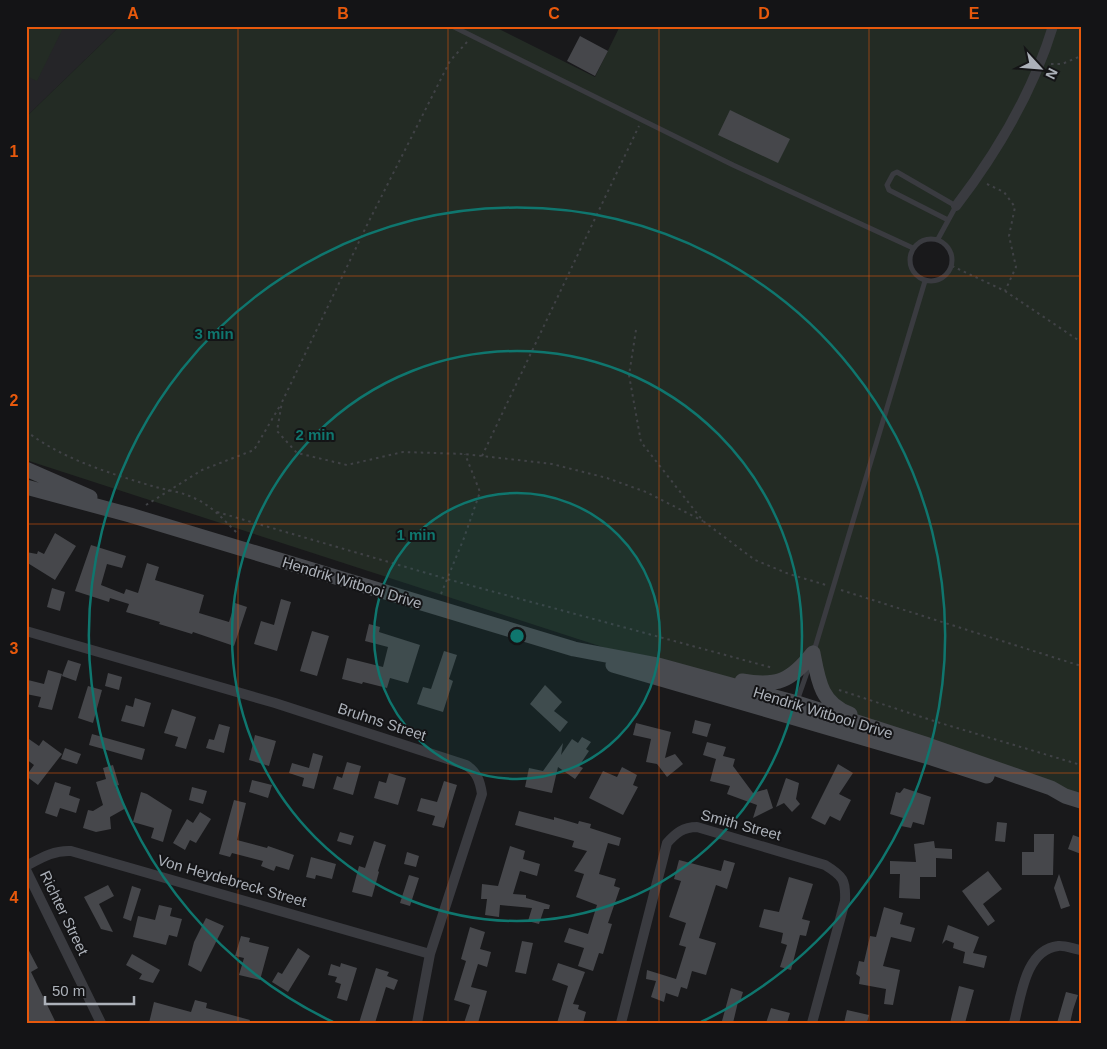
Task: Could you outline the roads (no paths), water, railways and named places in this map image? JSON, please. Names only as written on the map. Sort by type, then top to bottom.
[{"type":"main road","name":"Hendrik Witbooi Drive","points":[[26,469],[130,515]]},
{"type":"main road","name":"Hendrik Witbooi Drive","points":[[26,487],[130,515],[574,649],[658,665],[1048,796],[1065,796]]},
{"type":"main road","name":"Hendrik Witbooi Drive","points":[[574,649],[604,662],[647,676],[928,745],[1051,788],[1065,796],[1081,801]]},
{"type":"main road","points":[[658,665],[753,683],[780,682],[793,674],[813,653]]},
{"type":"main road","points":[[813,653],[819,683],[827,697],[843,711],[917,737],[928,745]]},
{"type":"street","points":[[956,206],[1013,122],[1025,100],[1054,26]]},
{"type":"street","name":"Bruhns Street","points":[[26,631],[275,703],[466,765],[474,770],[481,785],[482,794],[430,954],[417,1023]]},
{"type":"street","name":"Smith Street","points":[[621,1023],[667,843],[683,828],[697,827],[825,864],[840,875],[846,885],[845,901],[812,1023]]},
{"type":"street","name":"Von Heydebreck Street","points":[[26,866],[49,854],[62,850],[71,851],[430,954]]},
{"type":"street","name":"Richter Street","points":[[26,870],[101,1023]]},
{"type":"street","points":[[1014,1023],[1032,961],[1042,951],[1058,945],[1081,950]]},
{"type":"lane","points":[[452,26],[733,165],[913,248]]},
{"type":"lane","points":[[938,239],[956,206],[897,172],[893,174],[887,185],[889,190],[948,220]]},
{"type":"lane","points":[[938,239],[952,253],[952,266],[944,277],[939,280],[926,281],[914,274],[911,268],[910,254],[913,248],[924,240],[938,239]]},
{"type":"lane","points":[[795,711],[926,281]]}]
